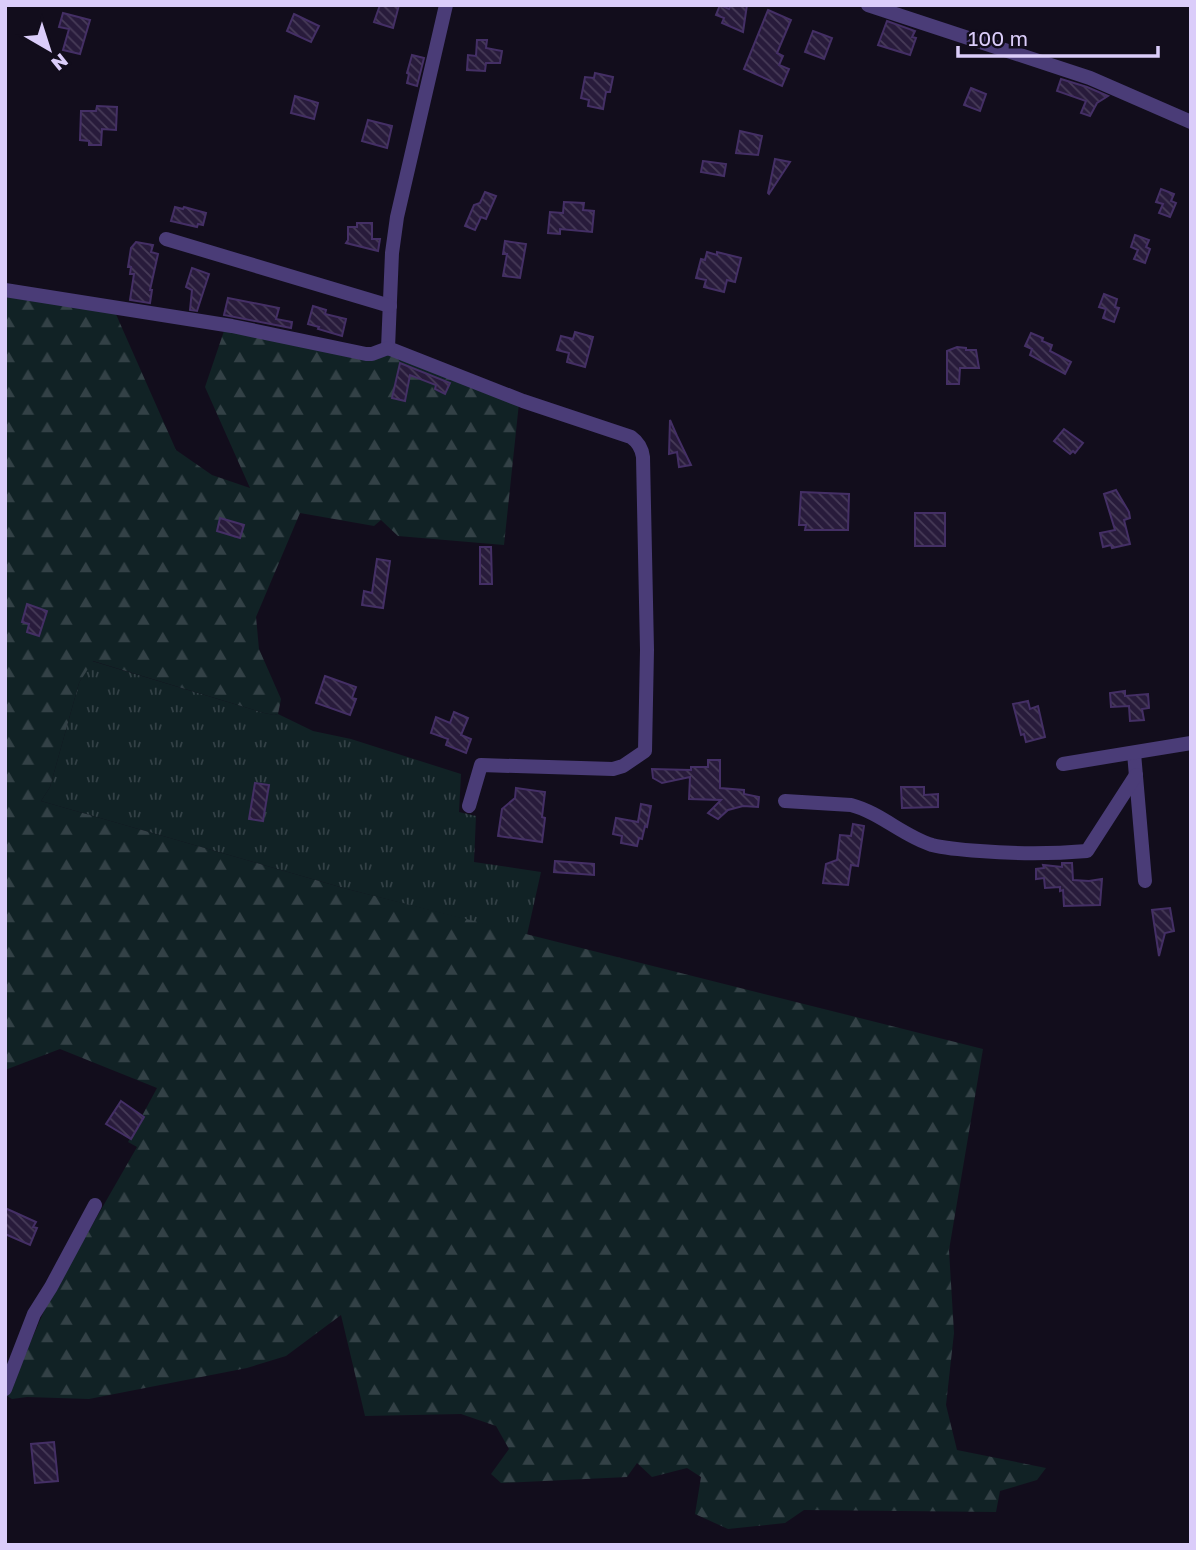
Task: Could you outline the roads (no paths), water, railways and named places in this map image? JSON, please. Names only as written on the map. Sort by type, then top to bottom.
[{"type":"street","points":[[388,348],[392,253],[397,217],[446,5]]},
{"type":"street","points":[[868,5],[1090,78],[1191,122]]},
{"type":"street","points":[[166,239],[390,306]]},
{"type":"street","points":[[5,290],[232,326],[366,354],[388,348],[523,401],[631,437],[636,441],[642,451],[648,650],[645,751],[623,766],[613,769],[481,765],[469,806]]},
{"type":"street","points":[[1063,764],[1191,743]]},
{"type":"street","points":[[1134,752],[1145,881]]},
{"type":"street","points":[[785,801],[860,807],[918,839],[944,847],[1013,854],[1087,851],[1136,775]]},
{"type":"street","points":[[5,1390],[34,1314],[95,1205]]}]
